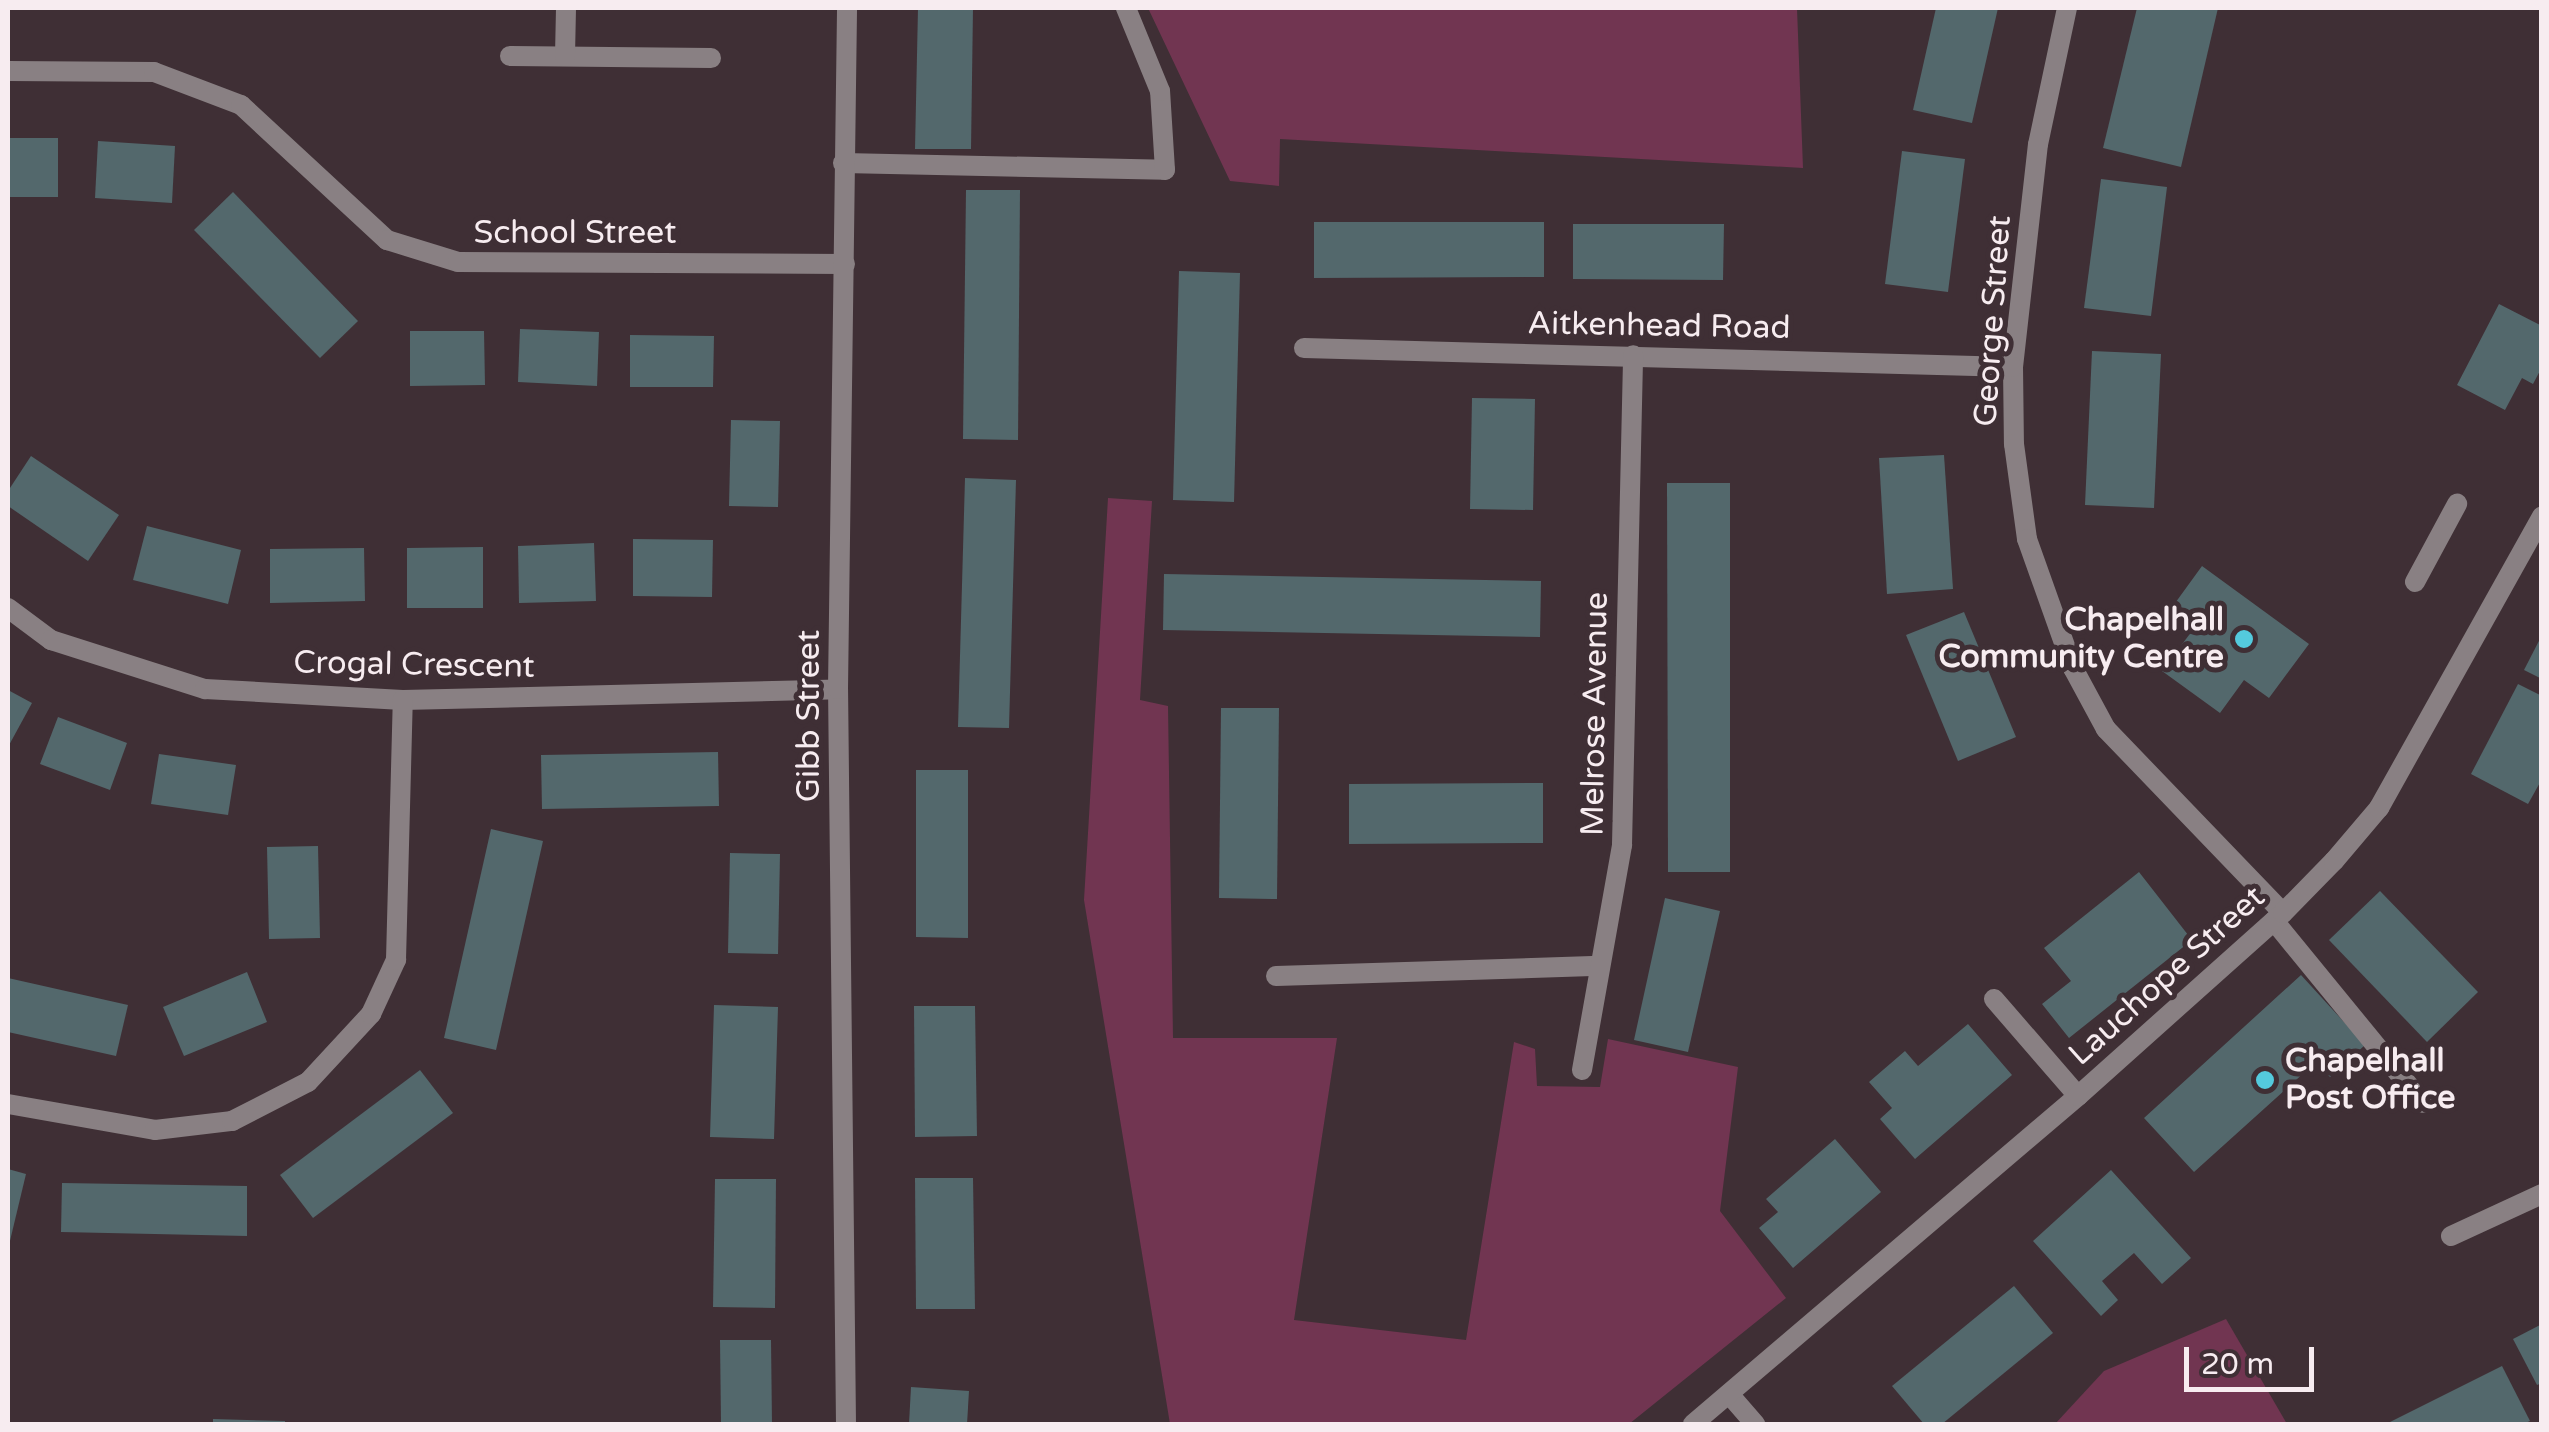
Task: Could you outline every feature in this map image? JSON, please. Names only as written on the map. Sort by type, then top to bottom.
[{"type":"street","points":[[565,56],[566,8]]},
{"type":"street","name":"Gibb Street","points":[[846,1424],[838,689],[847,8]]},
{"type":"street","points":[[843,163],[1165,170],[1160,91],[1126,8]]},
{"type":"street","name":"George Street","points":[[2067,8],[2038,144],[2013,367],[2014,444],[2026,539],[2073,668],[2106,729],[2278,917],[2423,1102]]},
{"type":"street","points":[[510,56],[710,58]]},
{"type":"street","name":"School Street","points":[[8,71],[154,72],[242,105],[387,240],[458,262],[844,264]]},
{"type":"street","name":"Aitkenhead Road","points":[[1304,348],[2013,367]]},
{"type":"street","name":"Melrose Avenue","points":[[1582,1070],[1622,844],[1633,355]]},
{"type":"street","points":[[2415,582],[2457,504]]},
{"type":"street","name":"Lauchope Street","points":[[1693,1424],[2078,1096],[2278,917],[2379,808],[2542,516]]},
{"type":"street","name":"Crogal Crescent","points":[[8,608],[51,640],[205,689],[404,700],[838,689]]},
{"type":"street","points":[[8,1104],[155,1130],[232,1121],[308,1082],[370,1014],[396,960],[404,700]]},
{"type":"street","points":[[1276,976],[1600,966]]},
{"type":"street","points":[[1994,998],[2078,1096]]},
{"type":"street","points":[[2450,1236],[2542,1194]]},
{"type":"street","points":[[1729,1394],[1755,1424]]},
{"type":"shaded area","points":[[1148,8],[1797,8],[1803,168],[1280,139],[1279,186],[1230,181]]},
{"type":"shaded area","points":[[1108,498],[1152,501],[1140,700],[1168,706],[1173,1038],[1337,1038],[1294,1320],[1466,1340],[1514,1042],[1535,1049],[1537,1086],[1600,1087],[1608,1039],[1738,1067],[1720,1211],[1786,1298],[1629,1424],[1170,1424],[1084,900]]},
{"type":"shaded area","points":[[2226,1319],[2287,1424],[2055,1424],[2104,1371]]},
{"type":"building","points":[[918,8],[973,8],[971,149],[915,149]]},
{"type":"building","points":[[1936,8],[1998,8],[1972,123],[1913,110]]},
{"type":"building","points":[[2137,8],[2218,8],[2181,167],[2103,148]]},
{"type":"building","points":[[8,138],[58,138],[58,197],[8,197]]},
{"type":"building","points":[[98,141],[175,146],[172,203],[95,198]]},
{"type":"building","points":[[1902,151],[1965,159],[1948,292],[1885,284]]},
{"type":"building","points":[[2101,179],[2167,187],[2151,316],[2084,308]]},
{"type":"building","points":[[966,190],[1020,190],[1018,440],[963,439]]},
{"type":"building","points":[[233,192],[358,321],[320,358],[194,230]]},
{"type":"building","points":[[1314,222],[1544,222],[1544,277],[1314,278]]},
{"type":"building","points":[[1573,224],[1724,224],[1723,280],[1573,279]]},
{"type":"building","points":[[1179,271],[1240,273],[1234,502],[1173,500]]},
{"type":"building","points":[[2499,304],[2542,326],[2542,367],[2533,384],[2522,378],[2505,410],[2457,385]]},
{"type":"building","points":[[520,329],[599,332],[597,386],[518,382]]},
{"type":"building","points":[[410,331],[484,331],[485,385],[410,386]]},
{"type":"building","points":[[630,335],[714,336],[713,387],[630,387]]},
{"type":"building","points":[[2092,351],[2161,354],[2154,508],[2085,505]]},
{"type":"building","points":[[1472,398],[1535,399],[1533,510],[1470,509]]},
{"type":"building","points":[[731,420],[780,421],[778,507],[729,506]]},
{"type":"building","points":[[1944,455],[1953,589],[1887,594],[1879,458]]},
{"type":"building","points":[[31,456],[119,515],[88,561],[8,506],[8,491]]},
{"type":"building","points":[[965,478],[1016,480],[1009,728],[958,727]]},
{"type":"building","points":[[1667,483],[1730,483],[1730,872],[1668,872]]},
{"type":"building","points":[[147,526],[241,550],[228,604],[133,580]]},
{"type":"building","points":[[633,539],[713,540],[712,597],[633,596]]},
{"type":"building","points":[[594,543],[596,601],[519,603],[518,546]]},
{"type":"building","points":[[483,547],[483,608],[407,608],[407,548]]},
{"type":"building","points":[[364,548],[365,601],[270,603],[270,549]]},
{"type":"building","name":"Chapelhall Community Centre","points":[[2202,566],[2309,644],[2269,698],[2244,680],[2220,713],[2162,671],[2189,635],[2165,617]]},
{"type":"building","points":[[1164,574],[1541,581],[1540,637],[1163,630]]},
{"type":"building","points":[[1964,612],[2016,737],[1958,761],[1906,635]]},
{"type":"building","points":[[2542,635],[2542,679],[2524,670]]},
{"type":"building","points":[[2518,684],[2542,696],[2542,779],[2528,804],[2471,774]]},
{"type":"building","points":[[8,690],[32,703],[8,747]]},
{"type":"building","points":[[1221,708],[1279,708],[1277,899],[1219,898]]},
{"type":"building","points":[[58,717],[127,743],[110,790],[40,764]]},
{"type":"building","points":[[718,752],[719,806],[542,809],[541,755]]},
{"type":"building","points":[[159,754],[236,765],[228,815],[151,804]]},
{"type":"building","points":[[916,770],[968,770],[968,938],[916,937]]},
{"type":"building","points":[[1543,783],[1543,843],[1349,844],[1349,784]]},
{"type":"building","points":[[491,829],[543,841],[496,1050],[444,1038]]},
{"type":"building","points":[[318,846],[320,938],[269,939],[267,847]]},
{"type":"building","points":[[730,853],[780,854],[778,954],[728,953]]},
{"type":"building","points":[[2139,872],[2192,940],[2069,1038],[2042,1004],[2071,981],[2044,948]]},
{"type":"building","points":[[2380,891],[2478,992],[2427,1042],[2329,940]]},
{"type":"building","points":[[1665,898],[1720,911],[1688,1052],[1634,1040]]},
{"type":"building","points":[[247,972],[267,1022],[184,1056],[163,1007]]},
{"type":"building","points":[[2301,975],[2365,1045],[2330,1077],[2316,1062],[2194,1172],[2144,1118]]},
{"type":"building","points":[[8,978],[128,1005],[116,1056],[8,1032]]},
{"type":"building","points":[[714,1005],[778,1007],[774,1139],[710,1137]]},
{"type":"building","points":[[914,1006],[975,1006],[977,1136],[915,1137]]},
{"type":"building","points":[[1968,1024],[2012,1075],[1915,1159],[1880,1119],[1892,1108],[1869,1082],[1905,1051],[1918,1066]]},
{"type":"building","points":[[420,1070],[453,1113],[313,1218],[280,1175]]},
{"type":"building","points":[[1835,1139],[1881,1192],[1793,1268],[1759,1228],[1778,1212],[1766,1199]]},
{"type":"building","points":[[8,1169],[26,1174],[9,1245],[8,1244]]},
{"type":"building","points":[[2111,1170],[2191,1258],[2162,1284],[2134,1253],[2102,1281],[2118,1300],[2101,1316],[2033,1241]]},
{"type":"building","points":[[915,1178],[973,1178],[975,1309],[916,1309]]},
{"type":"building","points":[[715,1179],[776,1179],[775,1308],[713,1307]]},
{"type":"building","points":[[62,1183],[247,1186],[247,1236],[61,1232]]},
{"type":"building","points":[[2014,1286],[2053,1333],[1942,1424],[1924,1424],[1892,1386]]},
{"type":"building","points":[[2542,1324],[2542,1383],[2537,1385],[2513,1339]]},
{"type":"building","points":[[720,1340],[771,1340],[772,1424],[721,1424]]},
{"type":"building","points":[[2502,1366],[2530,1421],[2386,1424]]},
{"type":"building","points":[[911,1387],[969,1391],[967,1424],[909,1424]]},
{"type":"building","points":[[213,1419],[285,1421],[285,1424],[213,1424]]},
{"type":"place","name":"Chapelhall Community Centre","points":[[2244,639]]},
{"type":"place","name":"Chapelhall Post Office","points":[[2265,1080]]}]
